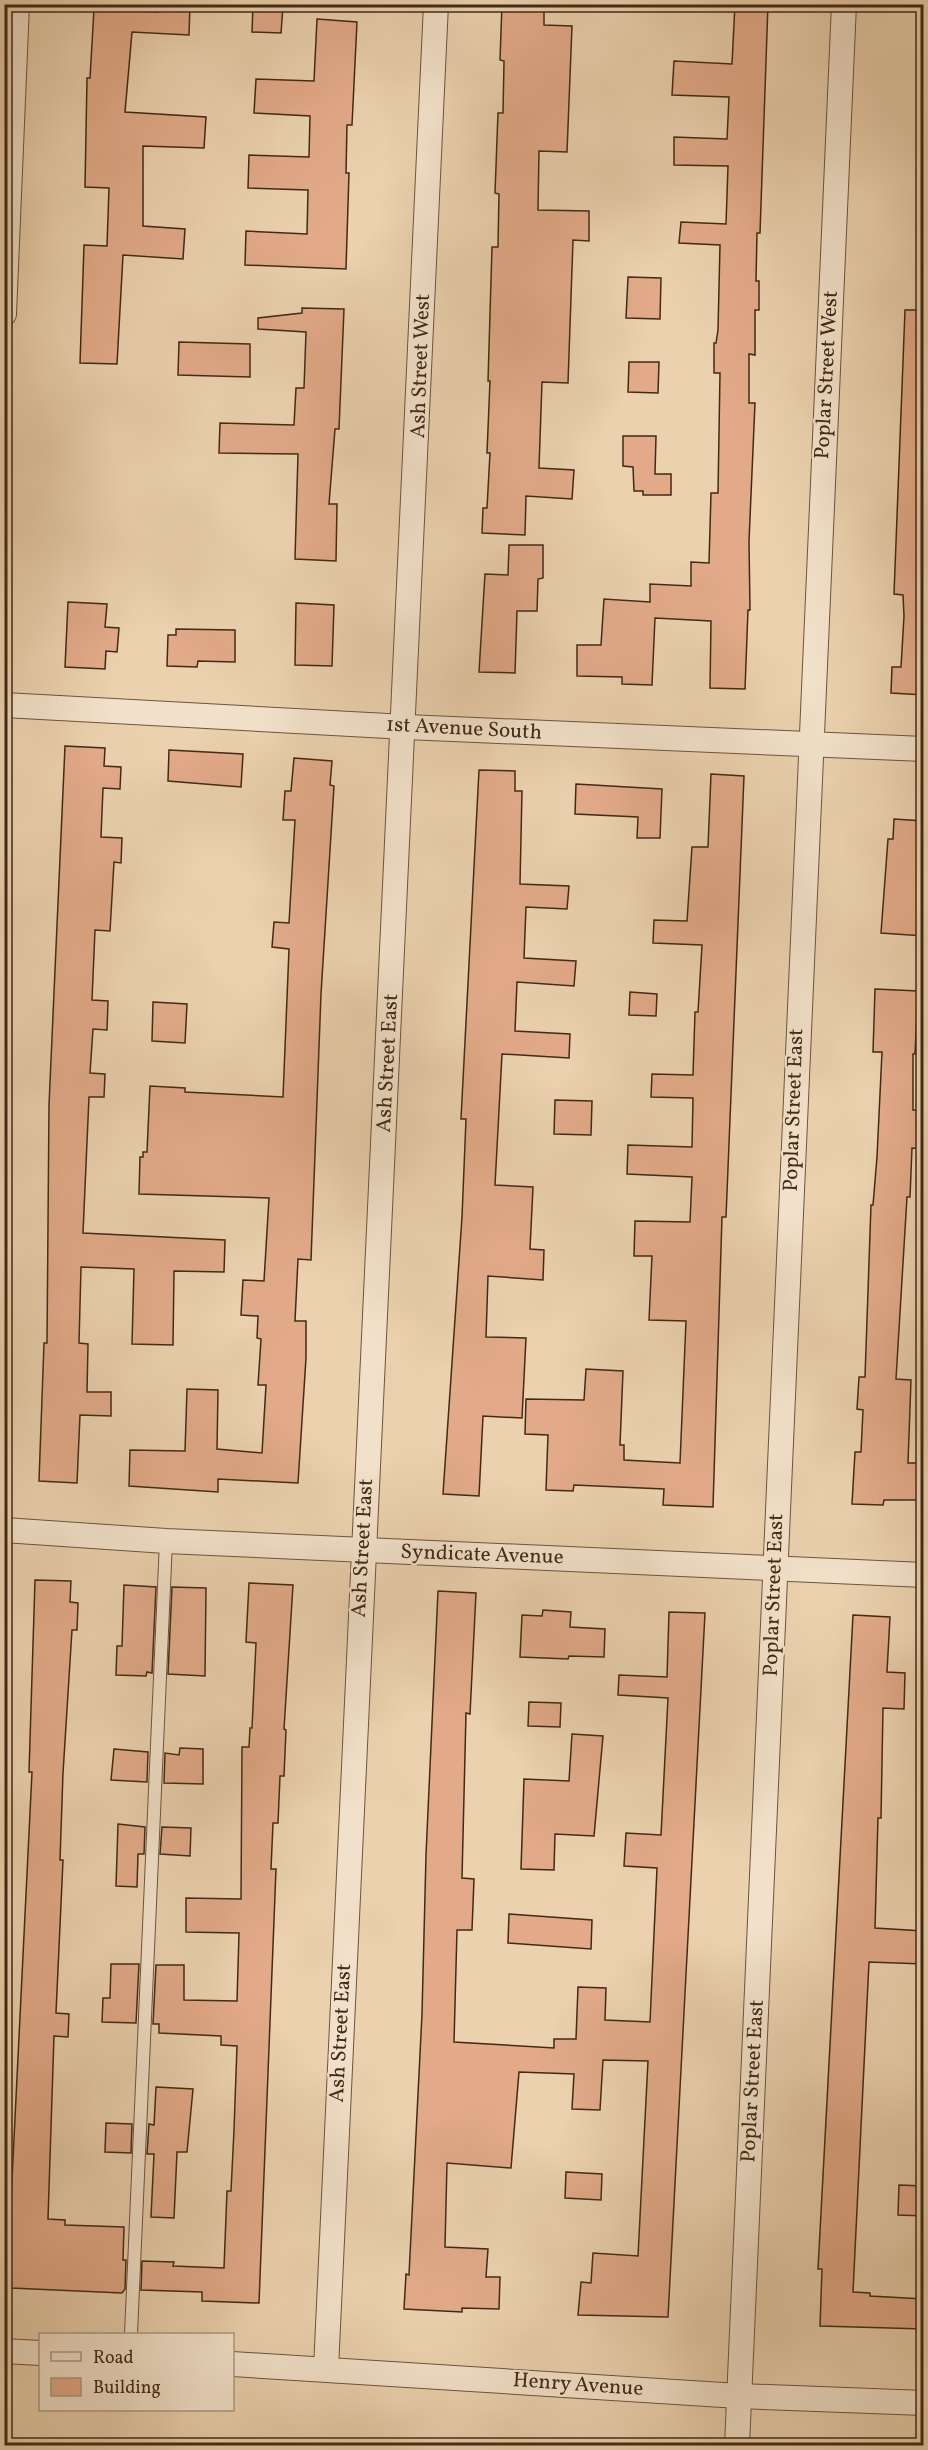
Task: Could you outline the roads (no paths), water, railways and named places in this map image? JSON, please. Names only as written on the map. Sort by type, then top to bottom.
[{"type":"street","points":[[4,314],[16,4]]},
{"type":"street","name":"Ash Street West","points":[[406,727],[436,4]]},
{"type":"street","name":"Poplar Street West","points":[[810,745],[844,4]]},
{"type":"street","name":"1st Avenue South","points":[[4,705],[406,727],[924,749]]},
{"type":"street","name":"Ash Street East","points":[[326,2369],[362,1550],[406,727]]},
{"type":"street","name":"Poplar Street East","points":[[737,2445],[810,745]]},
{"type":"street","name":"Syndicate Avenue","points":[[4,1530],[166,1541],[924,1575]]},
{"type":"street","points":[[4,2351],[39,2353]]},
{"type":"street","name":"Henry Avenue","points":[[234,2364],[739,2396],[924,2403]]},
{"type":"lane","points":[[131,2333],[166,1541]]}]
